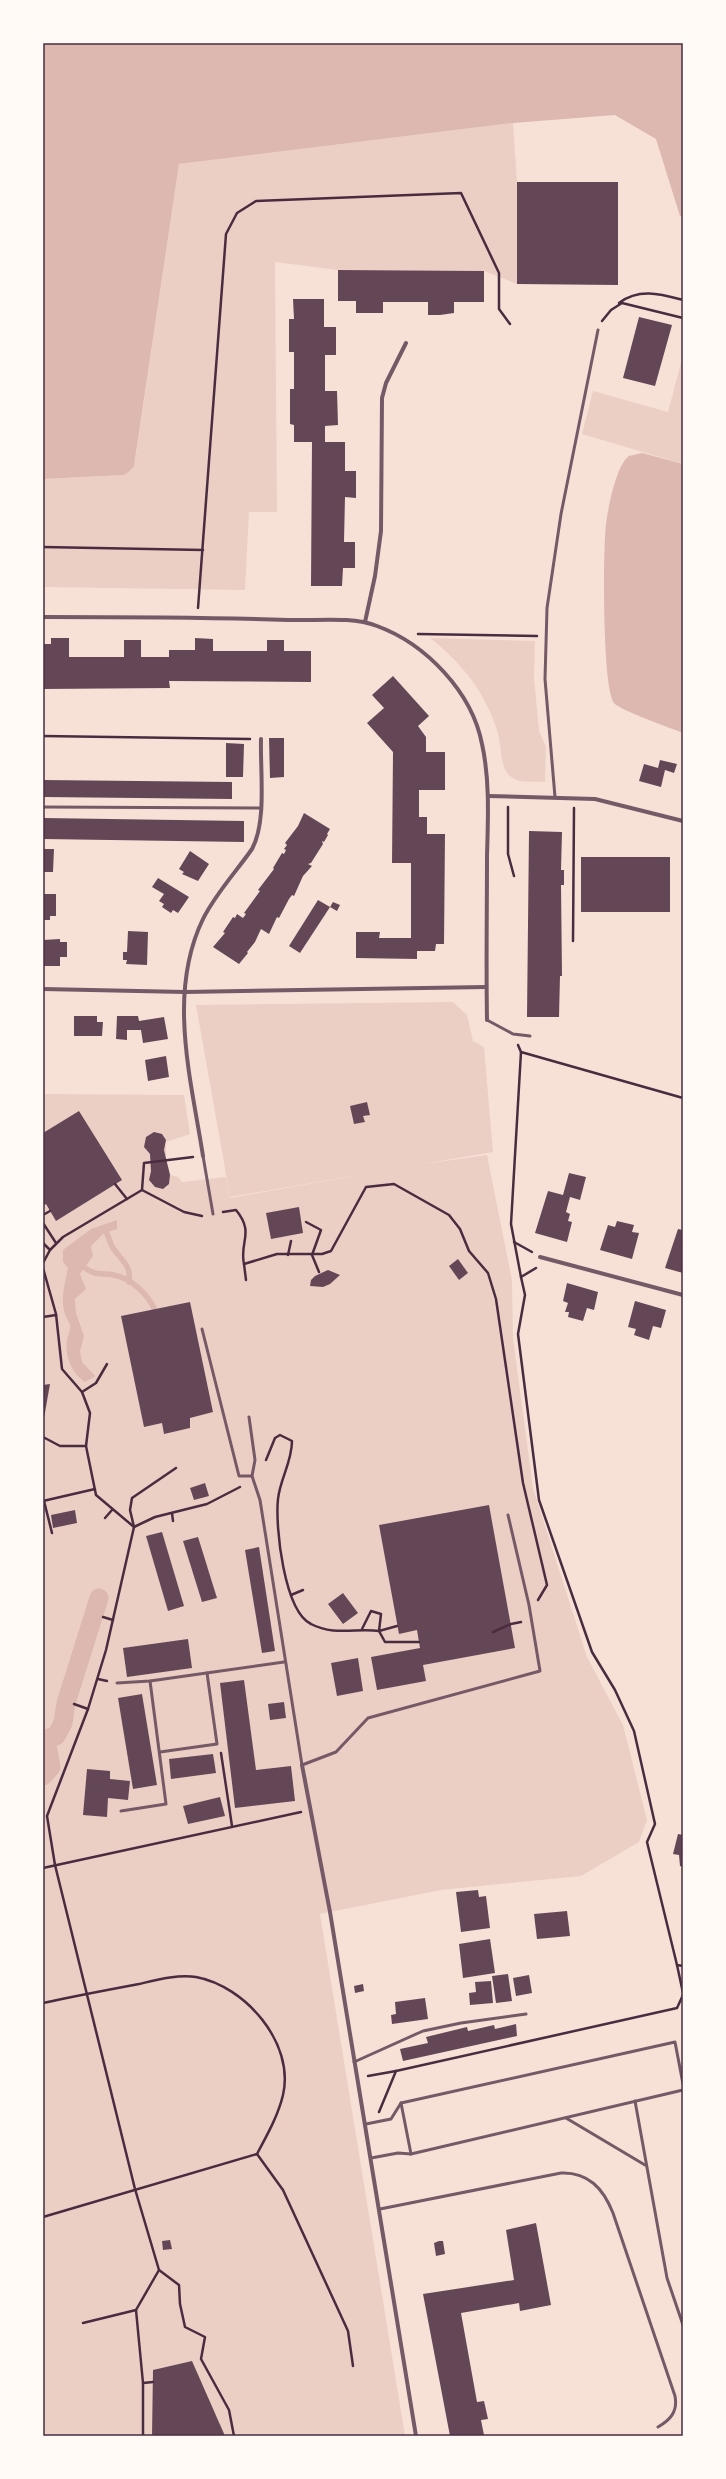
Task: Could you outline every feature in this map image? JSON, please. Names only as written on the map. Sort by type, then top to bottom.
[{"type":"street","points":[[365,622],[375,576],[381,531],[382,398],[386,383],[406,344]]},
{"type":"street","points":[[43,617],[198,617],[365,622],[393,634],[414,646],[437,665],[466,703],[482,741],[488,796],[487,1020]]},
{"type":"street","points":[[203,1156],[183,1019],[189,958],[199,927],[215,900],[254,845],[258,833],[260,808],[261,739]]},
{"type":"street","points":[[488,796],[555,797],[609,802],[683,821]]},
{"type":"street","points":[[43,990],[185,992],[486,987]]},
{"type":"street","points":[[540,1257],[683,1296]]},
{"type":"street","points":[[302,1765],[330,1912],[354,2062],[380,2209],[416,2436]]},
{"type":"lane","points":[[555,797],[545,679],[545,637],[554,558],[598,330]]},
{"type":"lane","points":[[43,807],[260,808]]},
{"type":"lane","points":[[487,1020],[513,1034],[530,1036]]},
{"type":"lane","points":[[203,1156],[212,1214]]},
{"type":"lane","points":[[202,1329],[239,1476],[252,1476]]},
{"type":"lane","points":[[249,1417],[255,1460],[252,1476],[260,1500],[284,1662],[302,1765],[336,1752],[368,1718],[540,1671],[529,1605],[508,1515]]},
{"type":"lane","points":[[117,1683],[150,1681],[284,1662]]},
{"type":"lane","points":[[160,1752],[217,1744],[207,1673]]},
{"type":"lane","points":[[121,1811],[166,1804],[150,1681]]},
{"type":"lane","points":[[354,2062],[423,2031],[461,2023],[526,2014]]},
{"type":"lane","points":[[366,2124],[391,2119],[401,2103],[675,2042],[683,2084]]},
{"type":"lane","points":[[371,2158],[398,2153],[410,2154],[683,2090]]},
{"type":"lane","points":[[635,2101],[667,2278],[683,2325]]},
{"type":"lane","points":[[401,2103],[410,2154]]},
{"type":"lane","points":[[566,2118],[646,2166]]},
{"type":"lane","points":[[380,2209],[561,2173],[576,2173],[589,2179],[599,2189],[613,2213],[675,2396],[676,2405],[672,2416],[658,2427]]},
{"type":"path","points":[[198,617],[226,234],[237,213],[256,201],[461,193],[499,273],[499,309],[510,324]]},
{"type":"path","points":[[598,330],[607,313],[627,297],[656,293],[683,300]]},
{"type":"path","points":[[617,305],[629,304],[683,318]]},
{"type":"path","points":[[43,547],[203,550]]},
{"type":"path","points":[[393,634],[545,637]]},
{"type":"path","points":[[43,736],[261,739]]},
{"type":"path","points":[[508,796],[508,854],[514,876]]},
{"type":"path","points":[[573,942],[574,798]]},
{"type":"path","points":[[357,2078],[396,2071],[677,2008],[683,1994],[647,1842],[655,1824],[634,1731],[615,1690],[592,1652],[539,1500],[518,1334],[525,1295],[510,1224],[521,1052],[513,1034]]},
{"type":"path","points":[[521,1052],[683,1098]]},
{"type":"path","points":[[142,1190],[144,1163],[203,1156]]},
{"type":"path","points":[[115,1184],[126,1199]]},
{"type":"path","points":[[244,1264],[277,1254],[312,1254],[331,1251],[366,1187],[394,1184],[449,1215],[460,1229],[468,1251],[488,1273],[496,1299],[523,1482],[547,1585],[541,1598],[529,1605]]},
{"type":"path","points":[[43,1263],[50,1250],[56,1243],[142,1190]]},
{"type":"path","points":[[142,1190],[184,1212],[198,1216],[236,1210],[242,1217],[247,1240],[242,1253],[246,1280]]},
{"type":"path","points":[[43,1215],[50,1211]]},
{"type":"path","points":[[306,1222],[321,1230],[312,1254],[320,1272]]},
{"type":"path","points":[[43,1223],[56,1243]]},
{"type":"path","points":[[288,1255],[290,1241]]},
{"type":"path","points":[[514,1242],[540,1257],[536,1269],[521,1277]]},
{"type":"path","points":[[43,1243],[50,1250]]},
{"type":"path","points":[[43,1268],[56,1314],[62,1369],[82,1392],[90,1413],[86,1446],[96,1495],[134,1527]]},
{"type":"path","points":[[43,1317],[56,1314]]},
{"type":"path","points":[[82,1392],[96,1383],[107,1364]]},
{"type":"path","points":[[134,1527],[155,1517],[207,1504],[238,1489],[266,1462],[275,1438],[280,1435],[292,1441],[292,1454],[278,1499],[278,1532],[291,1595],[297,1607],[311,1624],[335,1631],[356,1632],[362,1629],[379,1631],[397,1626]]},
{"type":"path","points":[[43,1437],[60,1446],[86,1446]]},
{"type":"path","points":[[176,1468],[132,1498],[130,1510],[134,1527],[113,1620],[88,1709],[47,1816],[55,1865],[135,2189],[159,2270],[179,2285],[180,2304],[185,2328],[205,2337],[201,2359],[229,2410],[234,2436]]},
{"type":"path","points":[[52,1533],[43,1501],[95,1489]]},
{"type":"path","points":[[105,1518],[112,1510]]},
{"type":"path","points":[[172,1513],[173,1521]]},
{"type":"path","points":[[291,1595],[303,1590]]},
{"type":"path","points":[[362,1629],[371,1611],[381,1614],[379,1631],[385,1642],[420,1642]]},
{"type":"path","points":[[103,1617],[113,1620]]},
{"type":"path","points":[[493,1632],[511,1624],[532,1620]]},
{"type":"path","points":[[74,1704],[88,1709]]},
{"type":"path","points":[[217,1744],[221,1750],[232,1826]]},
{"type":"path","points":[[43,1868],[310,1810]]},
{"type":"path","points":[[43,1815],[47,1816]]},
{"type":"path","points":[[677,1965],[683,1966]]},
{"type":"path","points":[[43,2003],[166,1978],[196,1977],[219,1985],[247,2001],[266,2022],[278,2048],[283,2069],[283,2094],[272,2124],[257,2154],[43,2217]]},
{"type":"path","points":[[366,2124],[378,2115],[396,2071]]},
{"type":"path","points":[[257,2154],[283,2190],[348,2331],[353,2366]]},
{"type":"path","points":[[143,2436],[142,2383],[136,2310],[159,2270]]},
{"type":"path","points":[[83,2323],[136,2310]]},
{"type":"path","points":[[142,2383],[153,2382]]},
{"type":"shaded area","points":[[43,43],[683,43],[683,217],[680,216],[656,139],[615,115],[513,123],[179,164],[134,466],[124,475],[43,479]]},
{"type":"shaded area","points":[[513,123],[517,182],[517,284],[484,271],[338,270],[275,262],[277,512],[249,512],[245,590],[43,587],[43,479],[124,475],[130,472],[135,461],[179,164]]},
{"type":"shaded area","points":[[683,355],[683,464],[582,434],[593,391],[668,412]]},
{"type":"shaded area","points":[[642,453],[683,464],[683,733],[625,710],[614,703],[610,692],[607,672],[604,617],[604,560],[606,524],[613,488],[620,468],[629,456]]},
{"type":"shaded area","points":[[430,638],[535,641],[534,677],[539,731],[546,747],[545,782],[526,782],[514,779],[506,772],[502,761],[499,736],[486,703],[471,679],[462,668]]},
{"type":"shaded area","points":[[453,1002],[467,1015],[473,1041],[484,1047],[493,1152],[423,1164],[487,1155],[512,1280],[513,1338],[533,1488],[587,1657],[623,1725],[647,1820],[639,1842],[581,1876],[441,1890],[320,1914],[405,2436],[43,2436],[43,1094],[184,1095],[190,1134],[166,1142],[166,1160],[171,1175],[178,1177],[182,1182],[226,1177],[230,1198],[376,1172],[230,1197],[196,1005]]},
{"type":"shaded area","points":[[117,1220],[117,1229],[104,1233],[91,1246],[93,1256],[80,1274],[86,1289],[75,1299],[76,1313],[84,1336],[80,1351],[82,1362],[95,1376],[85,1382],[76,1374],[70,1364],[67,1352],[67,1340],[70,1324],[65,1315],[63,1297],[68,1268],[63,1262],[63,1250],[91,1229]]},
{"type":"building","points":[[517,182],[618,182],[618,285],[517,284]]},
{"type":"building","points":[[338,270],[484,271],[484,302],[454,302],[454,313],[440,315],[428,315],[428,302],[383,302],[383,313],[356,313],[356,301],[338,301]]},
{"type":"building","points":[[293,299],[324,299],[324,327],[336,327],[336,355],[325,355],[325,391],[337,391],[338,425],[325,426],[325,442],[345,442],[345,471],[356,471],[356,498],[345,497],[344,542],[355,542],[355,568],[343,568],[342,586],[311,586],[312,442],[294,442],[294,425],[290,424],[290,389],[294,389],[294,352],[289,352],[289,319],[294,319]]},
{"type":"building","points":[[639,317],[672,325],[655,386],[623,378]]},
{"type":"building","points":[[51,638],[69,638],[69,657],[124,657],[124,640],[141,640],[141,657],[169,657],[169,650],[195,650],[195,638],[213,639],[213,651],[267,651],[267,640],[284,640],[284,651],[311,651],[311,682],[169,681],[170,688],[43,689],[43,644],[51,644]]},
{"type":"building","points":[[393,676],[429,716],[418,726],[426,737],[426,752],[445,752],[445,790],[419,790],[419,817],[427,817],[427,834],[445,834],[444,944],[436,944],[435,951],[417,951],[417,959],[356,958],[356,932],[380,932],[379,938],[411,938],[411,863],[392,863],[393,752],[367,723],[384,708],[372,695]]},
{"type":"building","points":[[269,738],[284,738],[284,777],[270,778]]},
{"type":"building","points":[[226,743],[244,744],[243,777],[226,777]]},
{"type":"building","points":[[660,760],[677,764],[674,773],[665,770],[661,787],[639,781],[644,764],[658,768]]},
{"type":"building","points":[[43,780],[232,782],[232,799],[43,797]]},
{"type":"building","points":[[304,813],[330,829],[327,834],[328,835],[324,842],[322,841],[323,844],[311,863],[308,864],[312,866],[303,876],[294,896],[292,895],[289,899],[279,918],[277,917],[269,934],[261,929],[255,942],[239,964],[213,947],[225,933],[223,932],[233,917],[235,918],[237,914],[243,918],[246,914],[244,913],[260,891],[258,890],[274,869],[273,868],[282,853],[284,854],[286,850],[284,849],[287,845],[285,843],[298,826]]},
{"type":"building","points":[[43,818],[244,821],[244,842],[43,839]]},
{"type":"building","points":[[529,831],[562,832],[561,870],[564,870],[564,885],[561,885],[562,976],[560,976],[559,1017],[527,1017]]},
{"type":"building","points":[[43,849],[54,849],[53,872],[43,872]]},
{"type":"building","points":[[190,851],[209,864],[198,881],[182,874],[184,872],[179,869]]},
{"type":"building","points":[[581,857],[670,857],[670,912],[581,912]]},
{"type":"building","points":[[158,878],[189,897],[178,913],[173,910],[171,913],[162,907],[164,904],[159,901],[164,894],[152,887]]},
{"type":"building","points":[[43,894],[56,894],[56,916],[50,916],[50,920],[43,920]]},
{"type":"building","points":[[318,900],[330,907],[300,953],[289,946]]},
{"type":"building","points":[[333,902],[340,905],[337,911],[330,907]]},
{"type":"building","points":[[128,931],[148,932],[147,965],[126,964],[127,960],[123,960],[123,952],[127,952]]},
{"type":"building","points":[[60,939],[60,942],[67,942],[67,957],[60,957],[60,966],[43,966],[43,940]]},
{"type":"building","points":[[74,1016],[97,1016],[97,1022],[103,1022],[102,1036],[74,1036]]},
{"type":"building","points":[[117,1016],[138,1016],[139,1021],[164,1017],[168,1039],[143,1043],[141,1030],[127,1030],[127,1040],[116,1039]]},
{"type":"building","points":[[166,1056],[169,1077],[148,1081],[145,1060]]},
{"type":"building","points":[[367,1102],[370,1115],[363,1116],[365,1122],[354,1124],[350,1106]]},
{"type":"building","points":[[79,1111],[122,1180],[56,1221],[46,1204],[43,1206],[43,1133]]},
{"type":"building","points":[[154,1132],[162,1134],[166,1140],[164,1150],[170,1175],[169,1184],[163,1189],[155,1187],[149,1180],[151,1171],[150,1154],[144,1147],[146,1137]]},
{"type":"building","points":[[569,1173],[586,1177],[580,1200],[570,1197],[566,1212],[570,1214],[568,1221],[572,1222],[567,1242],[535,1233],[548,1191],[563,1195]]},
{"type":"building","points":[[299,1207],[303,1233],[271,1239],[266,1213]]},
{"type":"building","points":[[617,1221],[634,1225],[632,1232],[639,1233],[632,1259],[600,1250],[608,1225],[615,1227]]},
{"type":"building","points":[[678,1229],[683,1230],[683,1273],[665,1268]]},
{"type":"building","points":[[458,1259],[468,1273],[459,1280],[449,1266]]},
{"type":"building","points":[[328,1270],[340,1275],[330,1284],[323,1287],[310,1286],[311,1280],[315,1276]]},
{"type":"building","points":[[567,1283],[598,1292],[594,1310],[587,1308],[583,1321],[568,1317],[569,1312],[565,1312],[568,1303],[563,1301]]},
{"type":"building","points":[[635,1301],[666,1310],[661,1328],[653,1326],[649,1340],[634,1335],[636,1329],[628,1327]]},
{"type":"building","points":[[190,1302],[213,1412],[190,1418],[190,1428],[164,1434],[162,1423],[144,1427],[121,1316]]},
{"type":"building","points":[[50,1384],[44,1418],[43,1418],[43,1385]]},
{"type":"building","points":[[205,1483],[209,1496],[194,1500],[190,1488]]},
{"type":"building","points":[[489,1505],[515,1648],[423,1665],[426,1681],[377,1690],[371,1657],[420,1648],[417,1630],[399,1634],[379,1525]]},
{"type":"building","points":[[75,1510],[77,1523],[53,1528],[51,1515]]},
{"type":"building","points":[[162,1532],[184,1606],[168,1611],[146,1536]]},
{"type":"building","points":[[198,1537],[217,1598],[202,1602],[183,1541]]},
{"type":"building","points":[[259,1547],[275,1651],[262,1653],[245,1550]]},
{"type":"building","points":[[343,1593],[358,1613],[343,1624],[328,1604]]},
{"type":"building","points":[[188,1639],[192,1668],[127,1677],[123,1648]]},
{"type":"building","points":[[358,1658],[363,1691],[337,1696],[331,1663]]},
{"type":"building","points":[[244,1680],[256,1770],[291,1766],[295,1801],[235,1808],[220,1683]]},
{"type":"building","points":[[142,1694],[157,1785],[133,1789],[118,1698]]},
{"type":"building","points":[[284,1702],[286,1718],[270,1720],[268,1704]]},
{"type":"building","points":[[213,1754],[216,1773],[171,1779],[169,1759]]},
{"type":"building","points":[[87,1769],[110,1771],[110,1779],[130,1781],[128,1800],[108,1798],[107,1817],[83,1815]]},
{"type":"building","points":[[220,1797],[225,1816],[188,1824],[183,1806]]},
{"type":"building","points":[[678,1834],[683,1835],[683,1867],[680,1866],[679,1855],[673,1854]]},
{"type":"building","points":[[478,1890],[479,1897],[486,1896],[490,1928],[461,1932],[456,1892]]},
{"type":"building","points":[[567,1911],[570,1936],[537,1939],[534,1914]]},
{"type":"building","points":[[490,1939],[495,1973],[463,1978],[459,1944]]},
{"type":"building","points":[[508,1974],[512,2001],[496,2003],[492,1976]]},
{"type":"building","points":[[529,1975],[532,1993],[516,1996],[513,1978]]},
{"type":"building","points":[[491,1981],[493,2003],[470,2005],[469,1993],[476,1992],[475,1982]]},
{"type":"building","points":[[363,1984],[364,1991],[355,1993],[354,1986]]},
{"type":"building","points":[[425,1998],[428,2019],[392,2024],[391,2015],[396,2014],[395,2002]]},
{"type":"building","points":[[516,2024],[517,2036],[403,2061],[400,2049],[428,2043],[426,2037],[467,2027],[468,2031],[494,2025],[495,2029]]},
{"type":"building","points":[[536,2223],[551,2305],[520,2311],[519,2303],[461,2313],[477,2402],[484,2401],[488,2419],[481,2420],[484,2435],[450,2436],[423,2294],[514,2280],[506,2230]]},
{"type":"building","points":[[170,2240],[172,2249],[163,2250],[162,2241]]},
{"type":"building","points":[[443,2241],[445,2254],[436,2256],[434,2243]]},
{"type":"building","points":[[192,2361],[225,2436],[152,2436],[153,2370]]},
{"type":"waterway","points":[[106,1232],[113,1248],[127,1267],[130,1276],[129,1282]]},
{"type":"waterway","points":[[85,1268],[96,1273],[114,1275],[126,1279],[143,1292],[154,1308]]},
{"type":"waterway","points":[[43,1776],[51,1767],[47,1745],[49,1738],[56,1736],[63,1723],[66,1703],[99,1598]]}]
